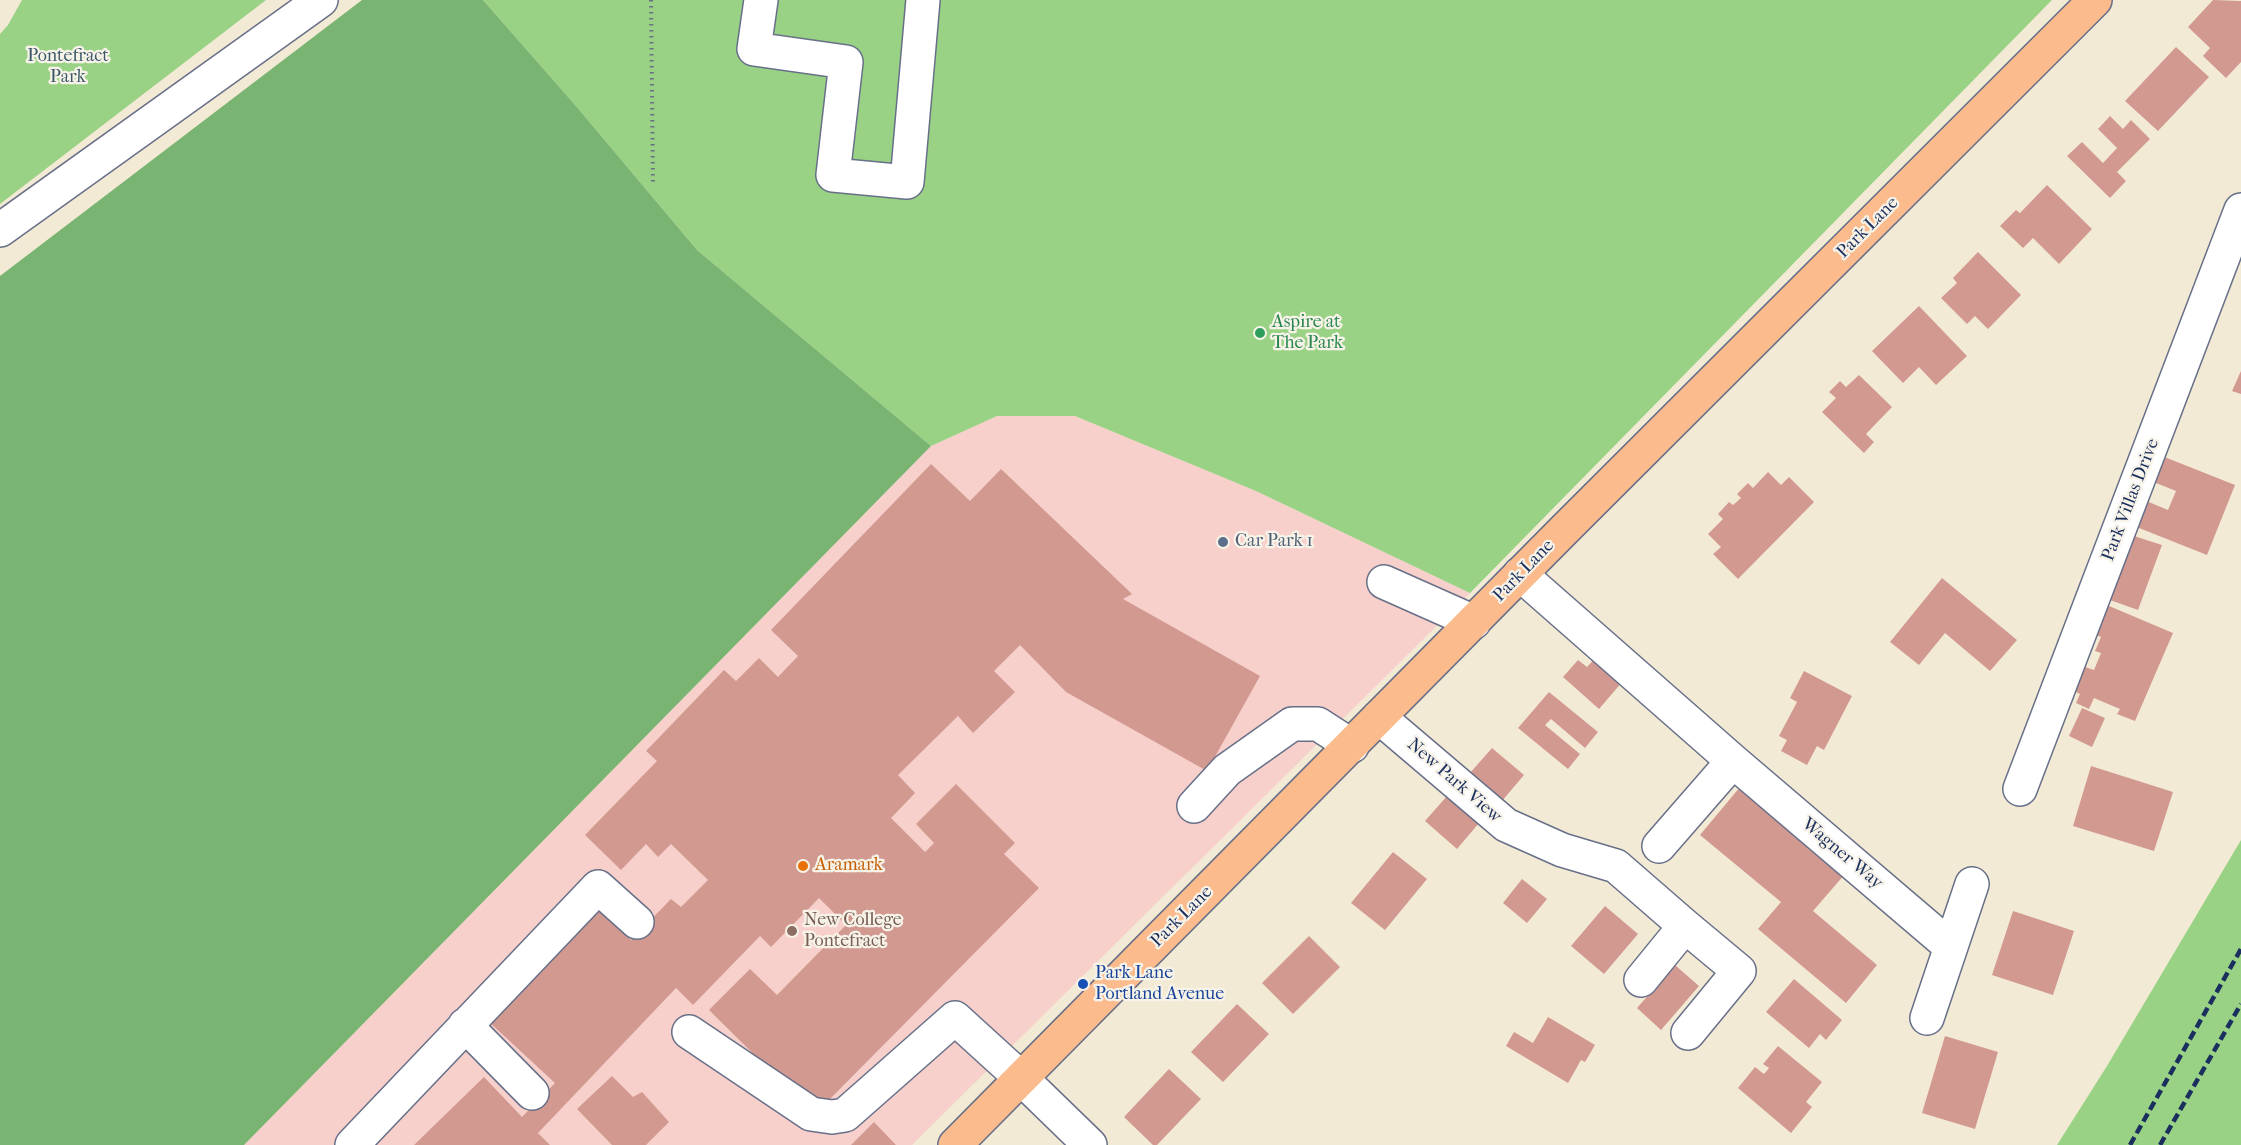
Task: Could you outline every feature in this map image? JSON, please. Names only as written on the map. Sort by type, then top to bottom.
[{"type":"main road","name":"Park Lane","points":[[955,1145],[1520,574],[2096,0]]},
{"type":"street","points":[[0,230],[321,0]]},
{"type":"street","points":[[760,0],[754,49],[846,62],[833,175],[907,182],[923,0]]},
{"type":"street","name":"Park Villas Drive","points":[[2020,789],[2241,210]]},
{"type":"street","name":"Wagner Way","points":[[1520,574],[1732,762],[1951,947]]},
{"type":"street","points":[[1384,582],[1474,622]]},
{"type":"street","name":"New Park View","points":[[1379,717],[1506,825],[1562,850],[1616,866],[1739,971],[1688,1033]]},
{"type":"street","points":[[1194,806],[1227,770],[1292,724],[1317,724],[1352,746]]},
{"type":"street","points":[[1659,846],[1732,762]]},
{"type":"street","points":[[1926,1018],[1972,884]]},
{"type":"street","points":[[352,1145],[598,887],[637,922]]},
{"type":"street","points":[[1641,980],[1685,926]]},
{"type":"street","points":[[689,1032],[811,1114],[832,1117],[845,1115],[955,1018],[1090,1145]]},
{"type":"street","points":[[465,1025],[532,1094]]},
{"type":"path","points":[[651,0],[653,185]]},
{"type":"shaded area","name":"New College Pontefract","points":[[997,416],[1075,416],[1256,491],[1470,593],[912,1145],[244,1145],[931,446]]},
{"type":"green space","name":"Pontefract Park","points":[[22,0],[266,0],[0,204],[0,34],[8,25]]},
{"type":"green space","points":[[362,0],[483,0],[697,250],[931,446],[244,1145],[0,1145],[0,276]]},
{"type":"green space","name":"Aspire at The Park","points":[[483,0],[2052,0],[1470,593],[1256,491],[1075,416],[997,416],[931,446],[697,250]]},
{"type":"green space","points":[[2241,840],[2241,1145],[2057,1145],[2107,1066]]},
{"type":"building","points":[[2213,0],[2241,1],[2241,62],[2226,78],[2203,56],[2210,48],[2188,27]]},
{"type":"building","points":[[2176,47],[2209,77],[2158,131],[2125,101]]},
{"type":"building","points":[[2110,116],[2123,129],[2131,120],[2150,139],[2117,172],[2126,181],[2110,198],[2067,156],[2082,142],[2103,163],[2117,148],[2098,129]]},
{"type":"building","points":[[2047,185],[2092,229],[2059,264],[2033,238],[2023,248],[2000,226],[2016,210],[2020,213]]},
{"type":"building","points":[[1978,252],[2021,295],[1988,329],[1975,316],[1967,324],[1941,298],[1957,283],[1953,278]]},
{"type":"building","points":[[1919,306],[1967,356],[1936,385],[1919,367],[1903,383],[1872,351]]},
{"type":"building","points":[[2241,371],[2241,394],[2232,391]]},
{"type":"building","points":[[1859,375],[1892,407],[1866,434],[1874,442],[1864,453],[1822,412],[1836,398],[1829,392],[1840,381],[1846,387]]},
{"type":"building","points":[[2162,456],[2235,485],[2207,555],[2134,526],[2144,500],[2168,510],[2176,491],[2151,481]]},
{"type":"building","points":[[931,464],[970,501],[1001,469],[1132,594],[1123,599],[1260,676],[1207,771],[1066,692],[1020,645],[994,671],[1015,692],[973,733],[958,716],[898,775],[915,793],[891,818],[925,852],[934,843],[916,824],[956,784],[1015,843],[1004,854],[1039,888],[824,1105],[812,1093],[803,1103],[709,1010],[750,969],[777,995],[846,925],[819,898],[771,947],[760,936],[693,1005],[676,988],[538,1133],[550,1145],[414,1145],[484,1077],[522,1117],[555,1083],[488,1021],[598,908],[631,940],[671,899],[681,907],[708,880],[671,844],[658,857],[646,844],[621,870],[585,835],[657,761],[646,751],[724,670],[736,681],[759,658],[778,677],[798,656],[771,630]]},
{"type":"building","points":[[1768,472],[1781,485],[1789,477],[1814,502],[1738,579],[1713,554],[1721,547],[1708,534],[1723,519],[1718,514],[1729,502],[1733,505],[1741,498],[1737,494],[1748,483],[1753,488]]},
{"type":"building","points":[[2134,536],[2162,545],[2138,610],[2110,600]]},
{"type":"building","points":[[1942,578],[2017,640],[1990,671],[1945,633],[1919,665],[1890,642]]},
{"type":"building","points":[[2102,603],[2173,633],[2135,721],[2117,714],[2120,709],[2094,698],[2089,709],[2076,703],[2080,694],[2074,691],[2085,667],[2094,670],[2101,653],[2095,651],[2101,637],[2090,632]]},
{"type":"building","points":[[1599,654],[1623,681],[1599,709],[1563,677],[1578,660],[1587,667]]},
{"type":"building","points":[[1804,671],[1852,696],[1824,750],[1817,746],[1807,765],[1781,751],[1787,740],[1779,736],[1797,702],[1790,698]]},
{"type":"building","points":[[1549,692],[1598,732],[1585,748],[1551,719],[1545,725],[1580,754],[1568,769],[1518,728]]},
{"type":"building","points":[[2082,708],[2105,718],[2092,747],[2069,736]]},
{"type":"building","points":[[1492,748],[1524,775],[1502,801],[1470,773]]},
{"type":"building","points":[[2091,766],[2173,792],[2154,851],[2073,826]]},
{"type":"building","points":[[1740,787],[1845,874],[1813,911],[1877,965],[1846,1003],[1758,929],[1781,902],[1700,835]]},
{"type":"building","points":[[1447,796],[1479,823],[1457,849],[1425,821]]},
{"type":"building","points":[[1393,852],[1427,879],[1385,930],[1351,903]]},
{"type":"building","points":[[1522,879],[1547,899],[1527,923],[1503,903]]},
{"type":"building","points":[[1605,906],[1638,934],[1604,974],[1571,946]]},
{"type":"building","points":[[2013,911],[2074,931],[2053,995],[1992,975]]},
{"type":"building","points":[[1309,936],[1340,967],[1293,1014],[1262,983]]},
{"type":"building","points":[[1675,965],[1699,986],[1661,1030],[1637,1008]]},
{"type":"building","points":[[1794,979],[1842,1020],[1826,1040],[1820,1034],[1809,1048],[1766,1012]]},
{"type":"building","points":[[1237,1004],[1269,1034],[1223,1082],[1191,1052]]},
{"type":"building","points":[[1548,1017],[1595,1045],[1585,1062],[1581,1060],[1568,1083],[1506,1046],[1514,1032],[1533,1043]]},
{"type":"building","points":[[1945,1036],[1998,1052],[1975,1129],[1922,1113]]},
{"type":"building","points":[[1778,1046],[1822,1082],[1806,1102],[1812,1107],[1791,1133],[1738,1088],[1755,1067],[1764,1074],[1769,1068],[1763,1064]]},
{"type":"building","points":[[1169,1069],[1201,1099],[1157,1145],[1153,1145],[1124,1117]]},
{"type":"building","points":[[612,1076],[633,1097],[642,1092],[669,1122],[646,1145],[612,1145],[577,1109]]},
{"type":"building","points":[[874,1122],[896,1145],[851,1145]]},
{"type":"railway","points":[[2130,1145],[2241,949]]},
{"type":"railway","points":[[2160,1145],[2241,1004]]},
{"type":"place","name":"Aspire at The Park","points":[[1260,333]]},
{"type":"place","name":"Car Park 1","points":[[1223,542]]},
{"type":"place","name":"Aramark","points":[[803,866]]},
{"type":"place","name":"New College Pontefract","points":[[792,931]]},
{"type":"place","name":"Park Lane Portland Avenue","points":[[1083,984]]}]
